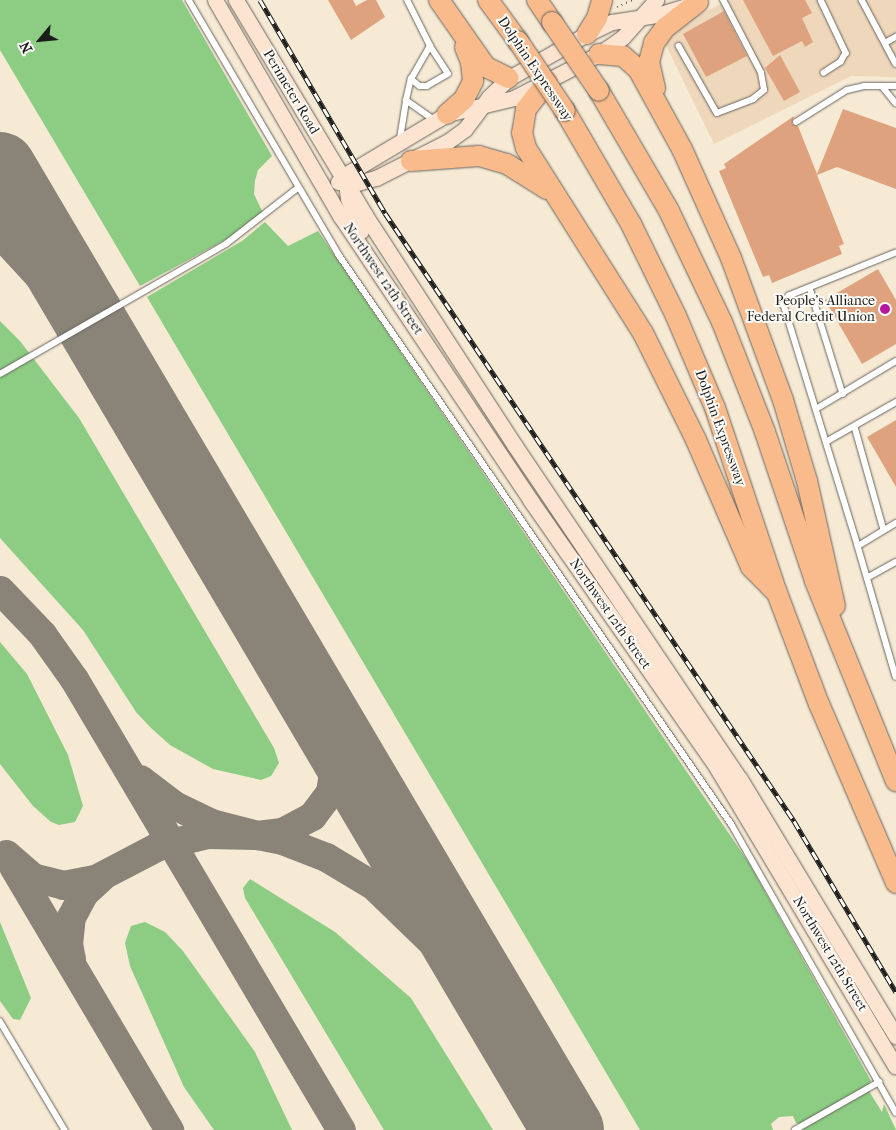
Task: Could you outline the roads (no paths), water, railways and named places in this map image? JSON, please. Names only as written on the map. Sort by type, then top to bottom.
[{"type":"highway","points":[[439,0],[486,67],[509,78]]},
{"type":"highway","name":"Dolphin Expressway","points":[[488,0],[565,111],[631,224],[676,316],[715,408],[777,593],[839,755],[896,884]]},
{"type":"highway","points":[[536,0],[599,91],[669,211],[722,322],[762,423],[814,580],[896,781]]},
{"type":"highway","points":[[700,1],[665,28],[654,43],[650,68],[659,102],[731,258],[777,377],[807,481],[849,666]]},
{"type":"highway","points":[[588,34],[597,18],[608,6]]},
{"type":"highway","points":[[441,117],[464,99],[473,81],[471,62],[461,30]]},
{"type":"highway","points":[[599,54],[629,59],[659,102]]},
{"type":"highway","points":[[548,81],[526,109],[522,133],[531,158],[560,199],[648,342],[700,448],[751,567],[777,593]]},
{"type":"highway","points":[[411,161],[463,155],[492,159],[522,171],[560,199]]},
{"type":"main road","name":"Perimeter Road","points":[[215,0],[313,169]]},
{"type":"main road","name":"Perimeter Road","points":[[236,0],[346,184]]},
{"type":"main road","points":[[405,313],[393,280],[353,218],[346,184],[350,172],[441,117],[514,98],[599,54],[623,37],[656,0]]},
{"type":"main road","points":[[313,169],[331,180],[346,184],[376,178],[457,135],[482,105],[509,78],[588,34],[612,22],[638,18],[700,1]]},
{"type":"main road","name":"Northwest 12th Street","points":[[313,169],[405,313],[717,768],[896,1067]]},
{"type":"main road","points":[[365,215],[367,190],[376,178]]},
{"type":"main road","name":"Northwest 12th Street","points":[[346,184],[515,446],[740,779],[896,1037]]},
{"type":"lane","points":[[189,0],[298,188],[354,278],[732,826],[896,1112]]},
{"type":"lane","points":[[407,0],[430,46],[448,74],[427,86],[420,86],[411,80]]},
{"type":"lane","points":[[679,46],[717,113],[753,99],[764,90],[761,73],[723,0]]},
{"type":"lane","points":[[820,0],[846,53],[841,62],[824,73]]},
{"type":"lane","points":[[862,0],[896,64]]},
{"type":"lane","points":[[885,43],[896,37]]},
{"type":"lane","points":[[400,142],[411,80],[430,46]]},
{"type":"lane","points":[[882,86],[896,103]]},
{"type":"lane","points":[[796,122],[847,90],[896,86]]},
{"type":"lane","points":[[406,100],[441,117]]},
{"type":"lane","points":[[0,374],[226,244],[298,188]]},
{"type":"lane","points":[[896,253],[790,296],[784,305],[896,677]]},
{"type":"lane","points":[[810,288],[843,394]]},
{"type":"lane","points":[[816,409],[896,361]]},
{"type":"lane","points":[[826,442],[896,402]]},
{"type":"lane","points":[[855,427],[884,530]]},
{"type":"lane","points":[[858,546],[896,523]]},
{"type":"lane","points":[[867,578],[896,564]]},
{"type":"lane","points":[[0,1021],[65,1130]]},
{"type":"lane","points":[[795,1130],[879,1082]]},
{"type":"railway","points":[[260,0],[385,213],[794,821],[896,992]]},
{"type":"place","name":"People’s Alliance Federal Credit Union","points":[[885,309]]}]
